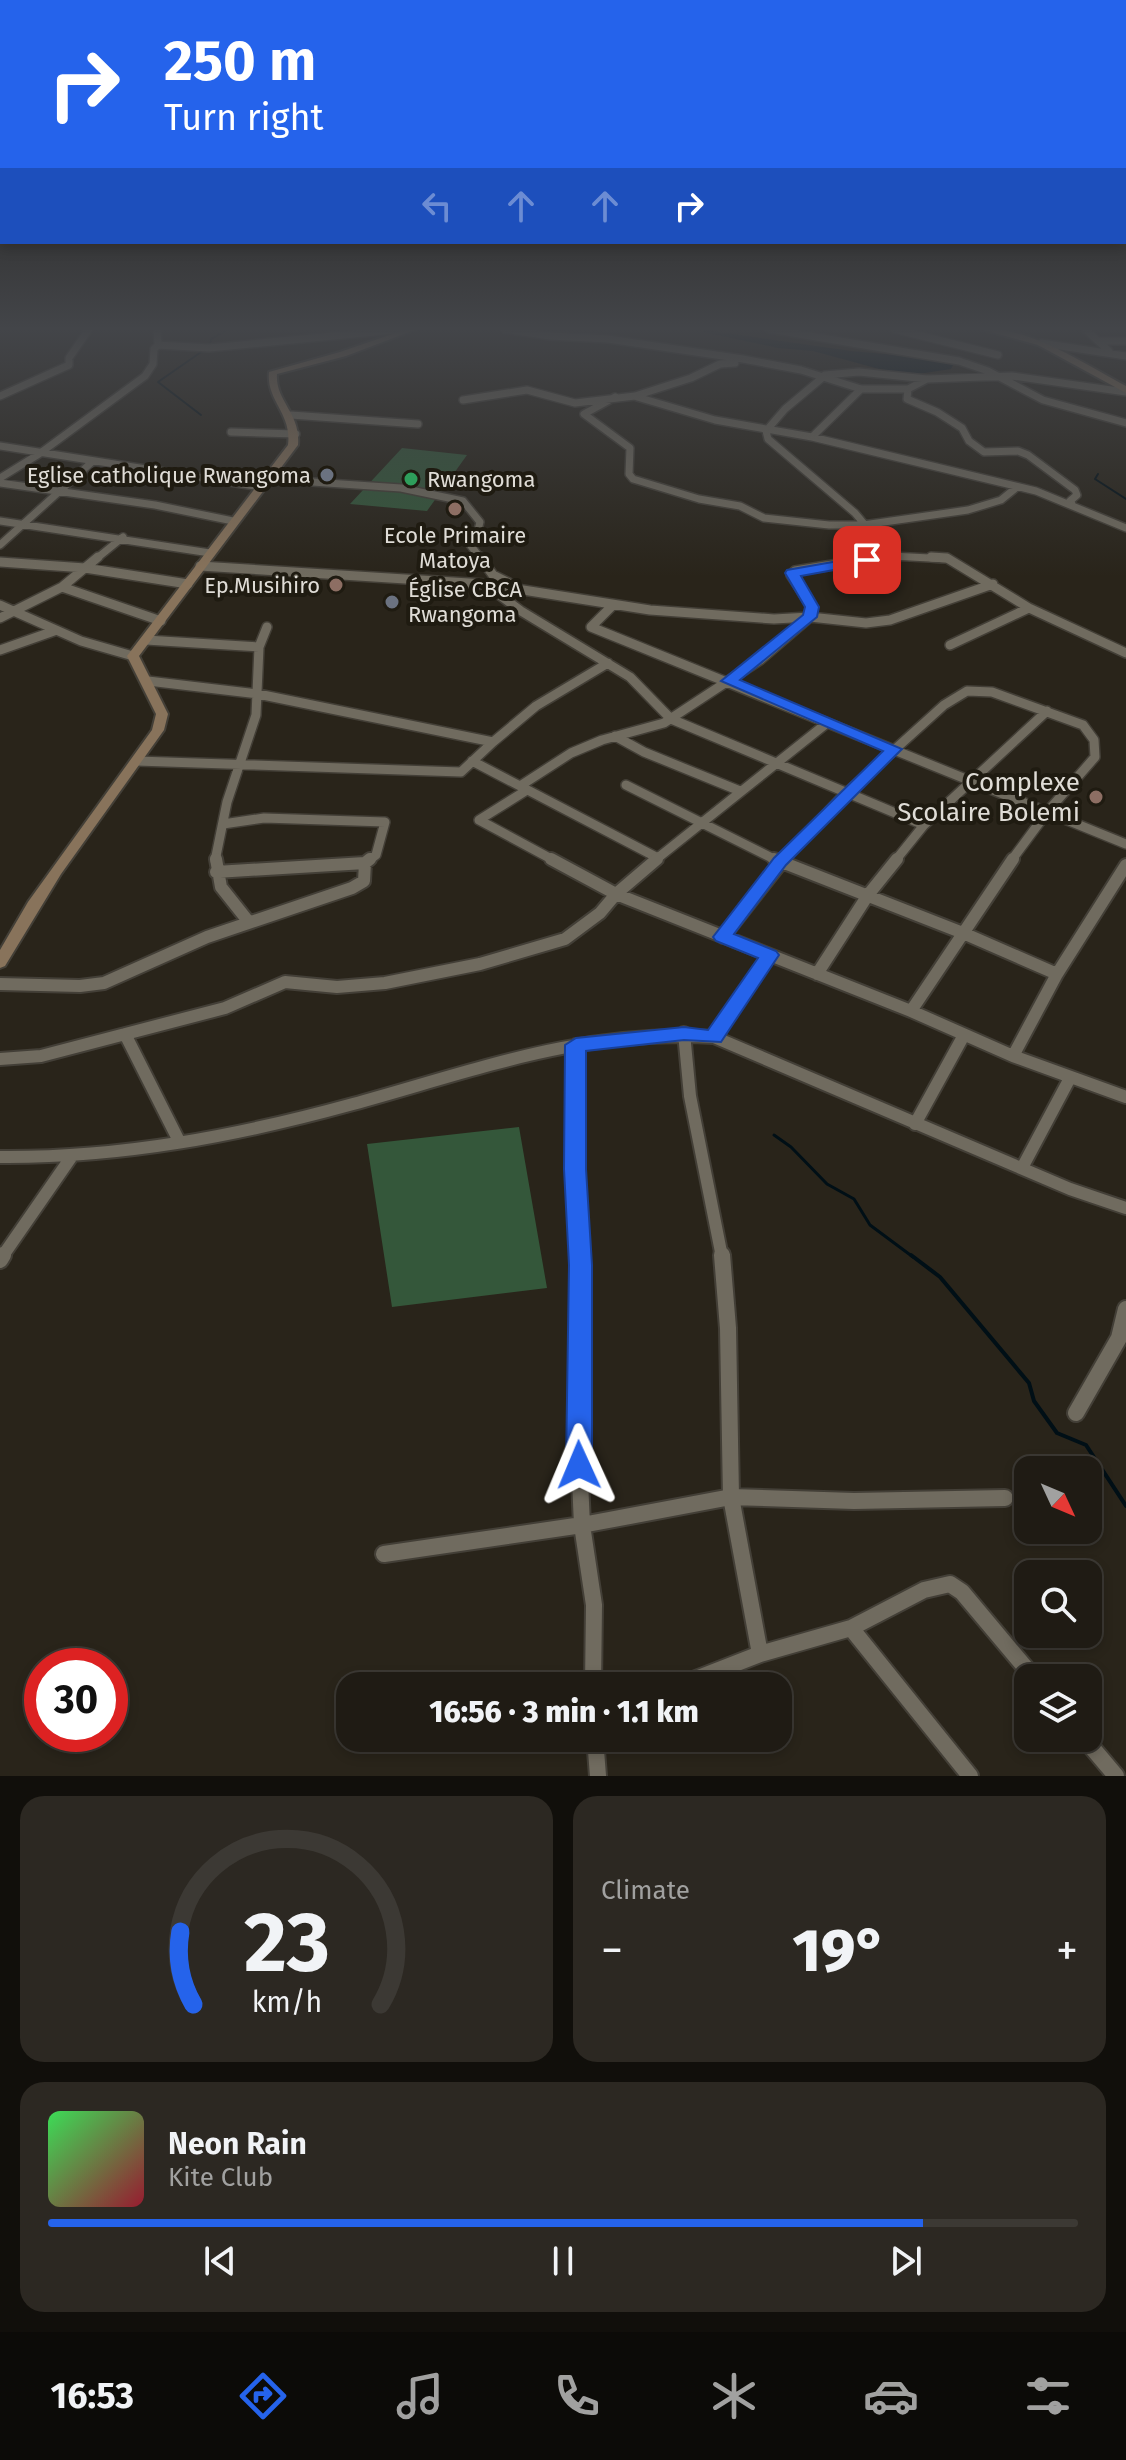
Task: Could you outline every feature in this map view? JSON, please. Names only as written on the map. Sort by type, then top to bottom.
[{"type":"street","points":[[0,481],[96,412]]},
{"type":"street","points":[[133,656],[233,521],[286,457],[296,434],[289,412]]},
{"type":"street","points":[[588,412],[584,414],[630,448],[629,474],[633,479],[699,499],[740,506],[775,520],[863,525],[968,510],[1001,500],[1017,487]]},
{"type":"street","points":[[694,412],[1017,487],[1072,504],[1126,528]]},
{"type":"street","points":[[766,431],[783,412]]},
{"type":"street","points":[[812,437],[838,412]]},
{"type":"street","points":[[937,412],[962,428],[969,441],[984,452],[1018,451],[1028,455],[1075,490],[1077,495],[1070,501],[1072,504]]},
{"type":"street","points":[[1086,412],[1126,423]]},
{"type":"street","points":[[291,415],[418,424]]},
{"type":"street","points":[[766,431],[775,446],[842,501],[891,556]]},
{"type":"street","points":[[231,432],[296,434]]},
{"type":"street","points":[[0,446],[39,454],[264,483],[401,488],[463,501],[480,522],[478,530],[468,542],[472,549],[493,575],[516,589]]},
{"type":"street","points":[[0,545],[93,461]]},
{"type":"street","points":[[0,481],[155,505],[233,521]]},
{"type":"street","points":[[0,521],[23,527],[123,537],[210,553]]},
{"type":"street","points":[[0,618],[62,587],[123,537]]},
{"type":"street","points":[[1126,653],[1029,608],[947,558],[891,556],[792,573],[812,607],[810,617],[729,681],[655,728],[615,736],[571,753],[479,820],[616,894],[911,1011],[1013,1056],[1126,1097]]},
{"type":"street","points":[[0,562],[85,568],[188,584]]},
{"type":"street","points":[[200,566],[485,584],[613,605],[774,619],[810,617],[866,623],[890,620],[993,584]]},
{"type":"street","points":[[485,584],[521,611],[630,677],[671,719],[924,825]]},
{"type":"street","points":[[62,587],[161,621]]},
{"type":"street","points":[[0,605],[104,651],[133,656],[162,714],[158,730],[65,855],[23,918],[0,963]]},
{"type":"street","points":[[613,605],[591,627],[1126,844]]},
{"type":"street","points":[[950,645],[1029,608]]},
{"type":"street","points":[[248,921],[221,887],[215,863],[223,824],[249,741],[258,694],[259,647],[267,627]]},
{"type":"street","points":[[0,650],[54,631]]},
{"type":"street","points":[[146,640],[259,647]]},
{"type":"street","points":[[137,761],[461,772],[536,706],[608,663]]},
{"type":"street","points":[[148,681],[258,694],[493,742]]},
{"type":"street","points":[[723,937],[780,862],[894,749],[963,692],[978,691],[1083,725],[1090,731],[1097,746],[1091,764],[1048,811],[911,1011]]},
{"type":"street","points":[[817,974],[868,895],[924,825],[1047,711]]},
{"type":"street","points":[[0,1059],[41,1056],[225,1008],[285,982],[337,987],[385,983],[494,960],[565,939],[600,913],[616,894],[658,858],[827,723]]},
{"type":"street","points":[[615,736],[644,752],[740,791]]},
{"type":"street","points":[[472,761],[658,858]]},
{"type":"street","points":[[626,785],[780,862],[963,933],[1057,974]]},
{"type":"street","points":[[216,872],[365,863],[376,855],[385,822],[264,818],[223,824]]},
{"type":"street","points":[[0,984],[80,986],[104,983],[248,921],[352,888],[364,881],[365,863]]},
{"type":"street","points":[[1013,1056],[1057,974],[1126,865]]},
{"type":"street","points":[[714,1037],[769,955]]},
{"type":"street","points":[[684,1033],[690,1096],[722,1258],[728,1328],[731,1497],[760,1654]]},
{"type":"street","points":[[0,1157],[41,1159],[179,1141],[311,1114],[490,1062],[576,1045],[684,1033],[714,1037],[1070,1189],[1126,1208]]},
{"type":"street","points":[[125,1034],[179,1141]]},
{"type":"street","points":[[915,1124],[964,1035]]},
{"type":"street","points":[[576,1045],[575,1169],[580,1265],[578,1435],[582,1525],[594,1605],[593,1672]]},
{"type":"street","points":[[1022,1168],[1070,1078]]},
{"type":"street","points":[[0,1260],[72,1156]]},
{"type":"street","points":[[1076,1413],[1123,1339],[1126,1309]]},
{"type":"street","points":[[384,1554],[582,1525],[731,1497],[854,1501],[1005,1498]]},
{"type":"street","points":[[714,1672],[760,1654],[851,1628],[924,1590],[950,1584],[962,1592],[1022,1664]]},
{"type":"street","points":[[851,1628],[970,1776]]},
{"type":"street","points":[[596,1752],[598,1776]]},
{"type":"street","points":[[1096,1752],[1116,1776]]},
{"type":"green space","name":"Rwangoma","points":[[402,448],[467,455],[427,511],[350,504]]},
{"type":"green space","points":[[519,1127],[547,1288],[392,1307],[367,1144]]},
{"type":"waterway","points":[[197,412],[201,415]]},
{"type":"waterway","points":[[1098,474],[1095,479],[1126,499]]},
{"type":"waterway","points":[[774,1135],[791,1147],[827,1184],[854,1199],[870,1225],[913,1257]]},
{"type":"waterway","points":[[911,1255],[940,1277],[1029,1383],[1034,1401],[1057,1433],[1086,1445],[1126,1506]]},
{"type":"place","name":"Eglise catholique Rwangoma","points":[[327,475]]},
{"type":"place","name":"Rwangoma","points":[[411,479]]},
{"type":"place","name":"Ecole Primaire Matoya","points":[[455,509]]},
{"type":"place","name":"Ep.Musihiro","points":[[336,585]]},
{"type":"place","name":"Église CBCA Rwangoma","points":[[392,602]]},
{"type":"place","name":"Complexe Scolaire Bolemi","points":[[1096,797]]},
{"type":"route","points":[[579,1465],[580,1265],[575,1169],[576,1045],[684,1033],[714,1037],[769,955],[723,937],[745,904],[780,862],[894,749],[729,681],[760,660],[810,617],[812,607],[792,573],[867,560]]}]
